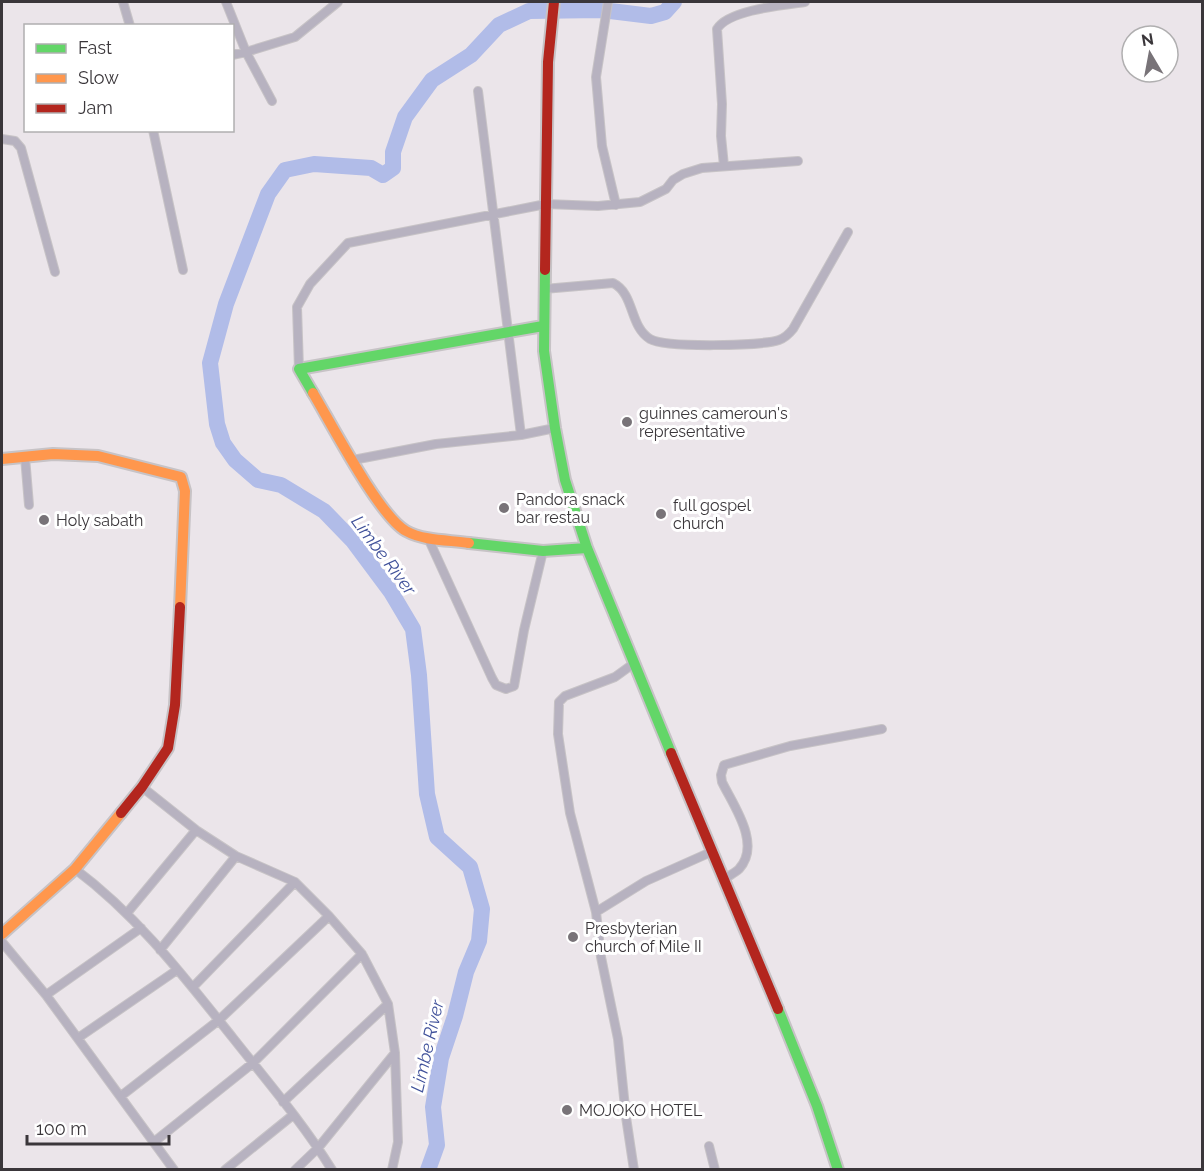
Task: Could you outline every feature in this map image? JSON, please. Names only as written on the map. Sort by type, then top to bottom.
[{"type":"main road","points":[[554,2],[550,30],[543,326],[544,351],[565,480],[587,548],[711,852],[741,917],[817,1106],[838,1170]]},
{"type":"main road","points":[[543,326],[299,369],[376,498],[394,522],[406,531],[428,538],[543,551],[587,548]]},
{"type":"main road","points":[[2,459],[53,454],[98,456],[181,477],[185,491],[173,726],[168,748],[142,787],[75,870],[2,934]]},
{"type":"street","points":[[123,2],[129,24]]},
{"type":"street","points":[[226,2],[246,52],[272,101]]},
{"type":"street","points":[[234,55],[295,37],[338,2]]},
{"type":"street","points":[[608,2],[596,77],[602,146],[616,205]]},
{"type":"street","points":[[724,166],[717,29],[726,20],[753,11],[805,2]]},
{"type":"street","points":[[478,91],[521,435]]},
{"type":"street","points":[[153,132],[183,270]]},
{"type":"street","points":[[2,139],[15,141],[21,148],[55,272]]},
{"type":"street","points":[[299,369],[297,308],[310,284],[348,243],[546,204],[616,205],[640,202],[655,195],[683,174],[702,168],[798,161]]},
{"type":"street","points":[[544,289],[613,283],[620,287],[627,298],[641,330],[650,339],[663,343],[768,342],[786,336],[793,329],[848,231]]},
{"type":"street","points":[[353,460],[436,444],[521,435],[555,428]]},
{"type":"street","points":[[25,457],[29,505]]},
{"type":"street","points":[[428,538],[492,678],[496,685],[506,689],[514,686],[524,630],[543,551]]},
{"type":"street","points":[[633,664],[615,677],[565,696],[559,702],[558,734],[570,813],[596,912],[601,957],[618,1039],[634,1170]]},
{"type":"street","points":[[723,880],[740,868],[747,850],[745,828],[722,782],[721,775],[724,765],[790,746],[882,729]]},
{"type":"street","points":[[142,787],[196,830],[236,856],[295,882],[362,954],[388,1004],[395,1053],[398,1142],[392,1170]]},
{"type":"street","points":[[127,913],[196,830]]},
{"type":"street","points":[[596,912],[646,881],[711,852]]},
{"type":"street","points":[[160,950],[236,856]]},
{"type":"street","points":[[75,870],[105,892],[127,913],[194,987],[293,1114],[332,1170]]},
{"type":"street","points":[[194,987],[295,882]]},
{"type":"street","points":[[121,1096],[219,1020],[329,916]]},
{"type":"street","points":[[46,995],[141,928]]},
{"type":"street","points":[[2,942],[46,995],[174,1170]]},
{"type":"street","points":[[154,1142],[253,1063],[362,954]]},
{"type":"street","points":[[78,1038],[177,970]]},
{"type":"street","points":[[283,1102],[388,1004]]},
{"type":"street","points":[[295,1170],[318,1148],[395,1053]]},
{"type":"street","points":[[225,1170],[293,1114]]},
{"type":"street","points":[[709,1146],[716,1170]]},
{"type":"waterway","name":"Limbe River","points":[[428,1170],[437,1145],[433,1107],[441,1058],[466,972],[479,941],[482,909],[470,867],[437,837],[427,794],[419,675],[413,629],[391,592],[353,541],[324,511],[281,485],[258,480],[235,460],[223,443],[217,424],[210,363],[226,304],[268,194],[285,170],[314,164],[371,168],[383,175],[393,168],[393,152],[405,117],[432,80],[471,55],[499,25],[529,11],[602,10],[651,16],[665,12],[674,2]]},
{"type":"traffic: fast","points":[[545,270],[544,351],[565,480],[587,548],[671,753]]},
{"type":"traffic: fast","points":[[313,393],[299,369],[543,326]]},
{"type":"traffic: fast","points":[[469,543],[543,551],[587,548]]},
{"type":"traffic: fast","points":[[778,1009],[817,1106],[838,1170]]},
{"type":"traffic: slow","points":[[313,393],[369,489],[395,522],[406,531],[421,537],[469,543]]},
{"type":"traffic: slow","points":[[2,459],[53,454],[98,456],[181,477],[185,491],[180,607]]},
{"type":"traffic: slow","points":[[2,934],[75,869],[121,813]]},
{"type":"traffic: jam","points":[[545,270],[548,62],[554,2]]},
{"type":"traffic: jam","points":[[121,813],[168,748],[175,705],[180,607]]},
{"type":"traffic: jam","points":[[671,753],[778,1009]]},
{"type":"place","name":"guinnes cameroun's representative","points":[[627,422]]},
{"type":"place","name":"Pandora snack bar restau","points":[[504,508]]},
{"type":"place","name":"full gospel church","points":[[661,514]]},
{"type":"place","name":"Holy sabath","points":[[44,520]]},
{"type":"place","name":"Presbyterian church of Mile II","points":[[573,937]]},
{"type":"place","name":"MOJOKO HOTEL","points":[[567,1110]]}]
